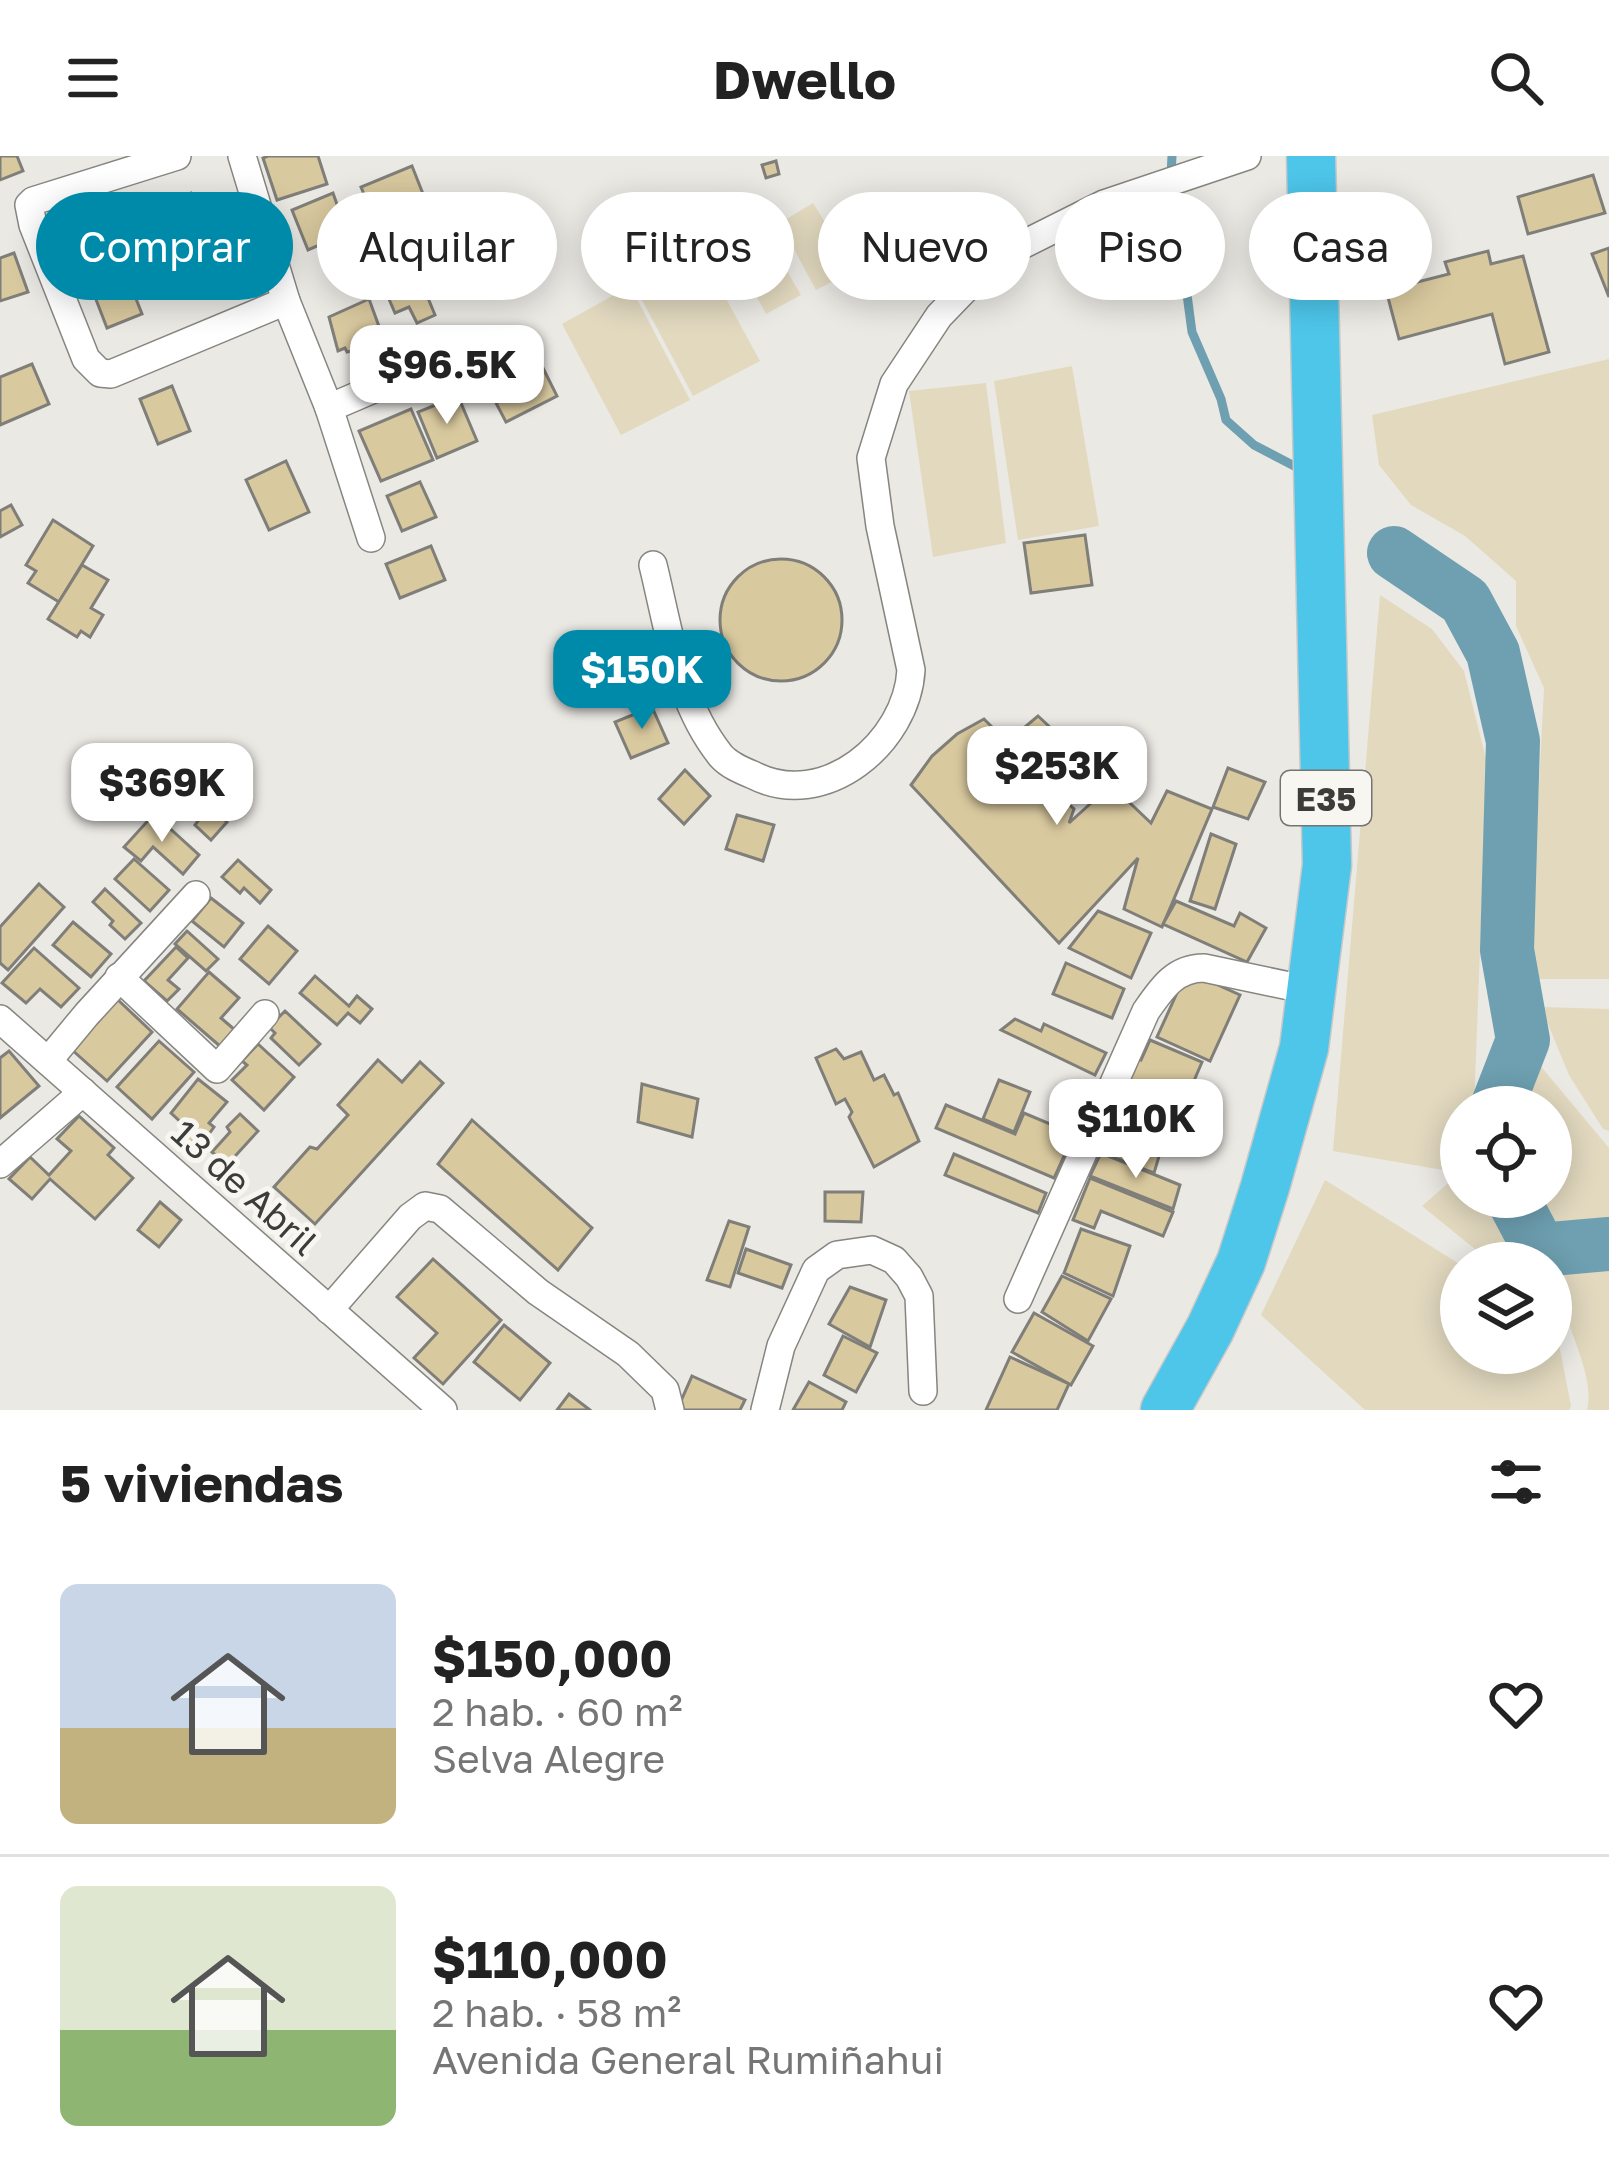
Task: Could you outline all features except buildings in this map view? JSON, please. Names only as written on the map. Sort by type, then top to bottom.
[{"type":"highway","name":"E35","points":[[1165,1410],[1241,1262],[1304,1048],[1313,991],[1327,865],[1311,156]]},
{"type":"street","points":[[177,156],[33,201],[28,211],[93,367],[111,374],[286,301]]},
{"type":"street","points":[[242,156],[286,301],[371,538]]},
{"type":"street","points":[[653,565],[697,722],[726,761],[763,781],[800,784],[857,765],[895,726],[910,693],[911,670],[880,526],[871,458],[894,384],[938,316],[1006,253],[1104,204],[1247,156]]},
{"type":"street","points":[[328,408],[483,341]]},
{"type":"street","points":[[48,1061],[196,895]]},
{"type":"street","points":[[1018,1299],[1146,1011],[1165,984],[1187,968],[1204,968],[1313,991]]},
{"type":"street","points":[[119,977],[217,1069],[265,1014]]},
{"type":"street","name":"13 de Abril","points":[[0,1018],[443,1410]]},
{"type":"street","points":[[0,1164],[83,1092]]},
{"type":"street","points":[[329,1310],[410,1217],[425,1206],[440,1209],[538,1292],[628,1354],[665,1390],[670,1410]]},
{"type":"street","points":[[765,1410],[781,1346],[816,1270],[837,1255],[872,1250],[895,1260],[919,1297],[923,1391]]},
{"type":"shaded area","points":[[813,203],[818,211],[816,290],[794,249],[794,215]]},
{"type":"shaded area","points":[[605,300],[637,300],[690,400],[621,435],[562,324]]},
{"type":"shaded area","points":[[642,300],[727,300],[760,361],[693,396]]},
{"type":"shaded area","points":[[758,300],[792,300],[766,314]]},
{"type":"shaded area","points":[[1609,359],[1609,979],[1529,979],[1544,688],[1516,626],[1516,581],[1465,536],[1411,505],[1379,465],[1372,415]]},
{"type":"shaded area","points":[[1072,366],[1099,526],[1018,540],[994,381]]},
{"type":"shaded area","points":[[986,383],[1006,543],[933,557],[909,391]]},
{"type":"shaded area","points":[[1380,595],[1432,629],[1464,671],[1487,763],[1475,1086],[1440,1086],[1440,1169],[1333,1151]]},
{"type":"shaded area","points":[[1541,1007],[1609,1009],[1609,1131],[1603,1129],[1569,1075]]},
{"type":"shaded area","points":[[1538,1063],[1557,1086],[1532,1086]]},
{"type":"shaded area","points":[[1572,1104],[1609,1148],[1609,1228],[1565,1231],[1552,1218],[1572,1218]]},
{"type":"shaded area","points":[[1325,1180],[1440,1252],[1440,1374],[1565,1374],[1571,1406],[1569,1410],[1365,1410],[1261,1315]]},
{"type":"shaded area","points":[[1440,1190],[1440,1218],[1504,1218],[1513,1242],[1466,1242],[1422,1206]]},
{"type":"shaded area","points":[[1609,1261],[1609,1410],[1587,1410],[1588,1384],[1572,1330],[1572,1264]]},
{"type":"waterway","points":[[1172,156],[1192,332],[1226,420],[1254,445],[1302,470]]},
{"type":"waterway","points":[[1394,553],[1465,601],[1493,653],[1513,741],[1507,950],[1523,1040],[1505,1086]]},
{"type":"waterway","points":[[1523,1218],[1540,1250],[1609,1244]]}]
